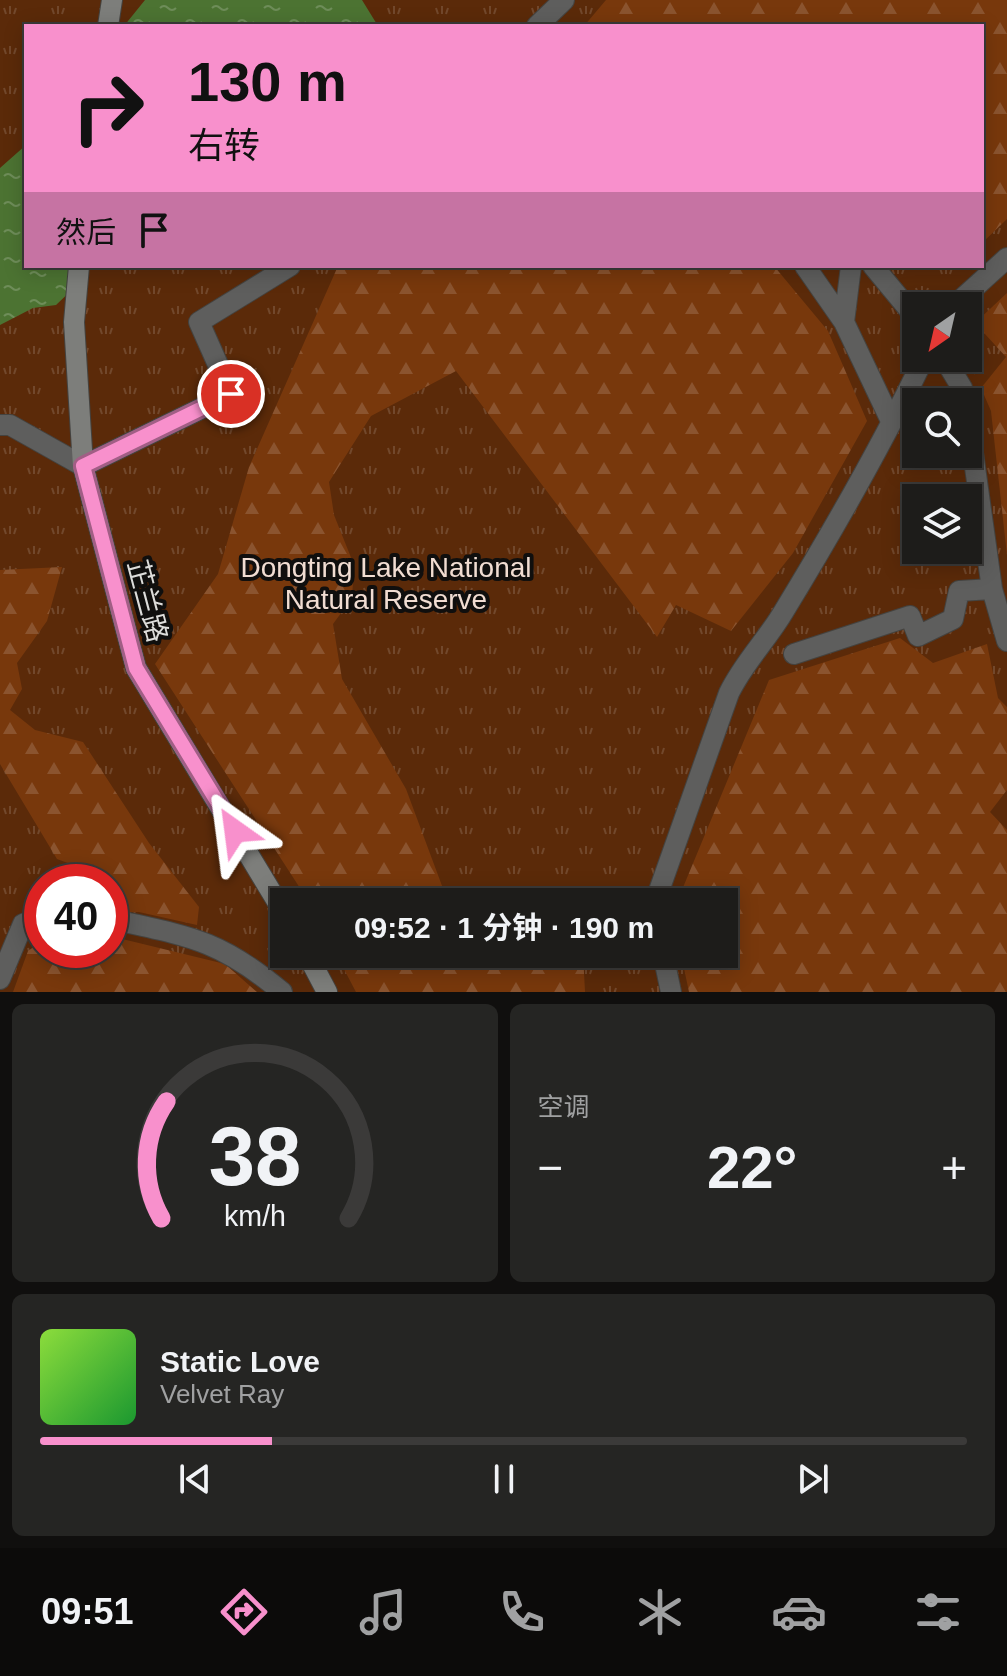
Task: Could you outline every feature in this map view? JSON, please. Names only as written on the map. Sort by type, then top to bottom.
[{"type":"street","points":[[108,24],[112,0]]},
{"type":"street","points":[[539,24],[564,0]]},
{"type":"street","points":[[969,292],[1007,258]]},
{"type":"street","name":"芷兰路","points":[[79,268],[74,322],[83,466],[136,668],[270,890]]},
{"type":"street","points":[[0,425],[10,425],[83,466],[231,394],[199,322],[287,268]]},
{"type":"street","points":[[806,268],[844,322],[891,421]]},
{"type":"street","points":[[844,322],[851,268]]},
{"type":"street","points":[[875,268],[902,301]]},
{"type":"street","points":[[660,888],[729,693],[744,664],[784,613],[802,576],[837,525],[917,372]]},
{"type":"street","points":[[975,468],[992,589],[1007,641]]},
{"type":"street","points":[[794,654],[910,616],[918,636],[953,619],[959,591],[992,589]]},
{"type":"street","points":[[128,923],[201,939],[246,961],[282,992]]},
{"type":"street","points":[[0,979],[24,924]]},
{"type":"street","points":[[314,968],[327,992]]},
{"type":"street","points":[[666,968],[671,992]]},
{"type":"green space","name":"Dongting Lake National Natural Reserve","points":[[0,0],[1007,0],[1007,992],[0,992]]},
{"type":"green space","points":[[606,0],[1007,0],[1007,219],[984,241],[984,24],[586,24]]},
{"type":"green space","points":[[337,268],[776,268],[828,331],[867,421],[793,553],[731,631],[676,605],[657,637],[456,371],[371,416],[329,482],[334,515],[354,565],[352,598],[333,624],[342,679],[406,789],[443,888],[300,888],[155,664],[218,574],[249,467]]},
{"type":"green space","points":[[1007,293],[1007,555],[991,411],[981,388],[1006,357],[982,331],[982,316]]},
{"type":"green space","points":[[62,567],[47,621],[17,663],[22,689],[10,710],[35,730],[83,742],[149,843],[199,907],[197,925],[128,912],[128,864],[70,864],[57,859],[0,764],[0,570]]},
{"type":"green space","points":[[900,638],[933,663],[987,644],[998,698],[1007,707],[1007,790],[990,812],[1007,830],[1007,992],[689,992],[684,968],[738,968],[738,888],[683,888],[769,680]]},
{"type":"green space","points":[[128,940],[225,964],[257,992],[13,992],[24,962],[24,968],[128,968]]},
{"type":"green space","points":[[343,968],[584,968],[585,992],[356,992]]},
{"type":"water","points":[[145,0],[362,0],[377,24],[126,24]]},
{"type":"water","points":[[24,147],[24,268],[88,268],[78,284],[56,305],[33,308],[0,325],[0,168]]},
{"type":"route","points":[[231,394],[83,466],[136,668],[235,831]]}]
